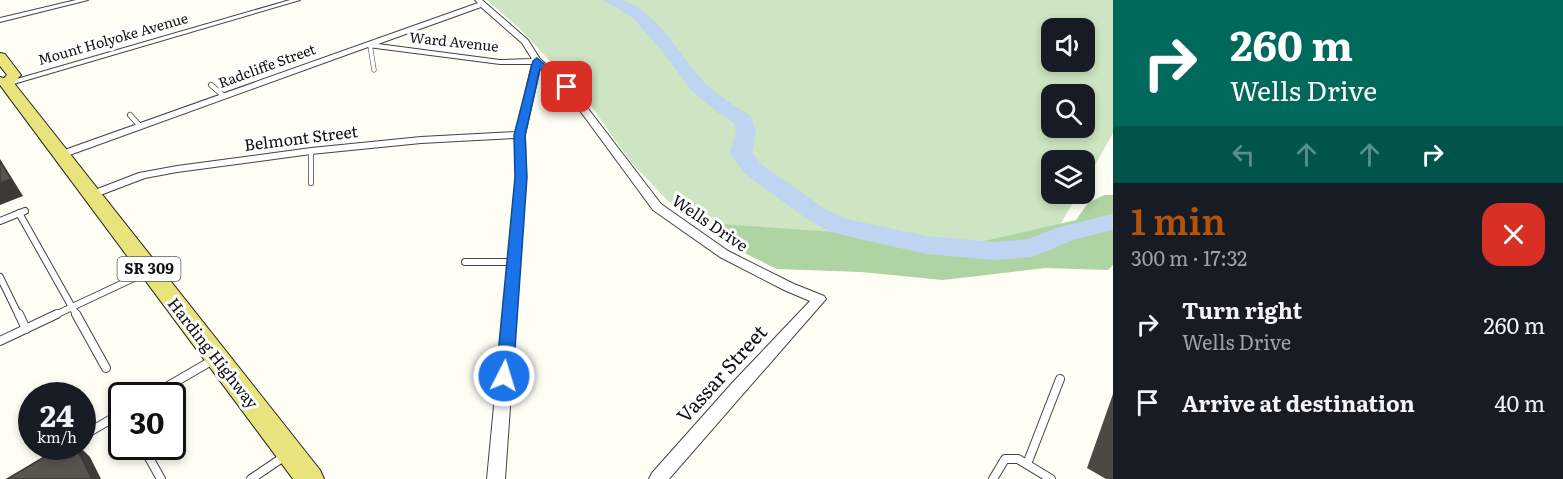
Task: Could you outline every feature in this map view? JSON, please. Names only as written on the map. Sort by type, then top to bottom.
[{"type":"main road","name":"Harding Highway","points":[[0,57],[14,75],[2,83],[310,479]]},
{"type":"street","points":[[0,20],[85,0]]},
{"type":"street","name":"Mount Holyoke Avenue","points":[[2,83],[297,0]]},
{"type":"street","name":"Radcliffe Street","points":[[60,155],[369,45],[480,2]]},
{"type":"street","name":"Wells Drive","points":[[480,2],[525,42],[537,61],[567,87],[657,207],[724,254],[756,272],[819,299]]},
{"type":"street","name":"Ward Avenue","points":[[369,45],[500,62],[537,61]]},
{"type":"street","points":[[496,479],[521,177],[520,135],[537,61]]},
{"type":"street","name":"Belmont Street","points":[[91,195],[143,175],[311,150],[520,135]]},
{"type":"street","name":"Vassar Street","points":[[658,479],[819,299]]},
{"type":"lane","points":[[369,45],[374,70]]},
{"type":"lane","points":[[211,85],[224,96]]},
{"type":"lane","points":[[130,115],[140,126]]},
{"type":"lane","points":[[311,150],[311,183]]},
{"type":"lane","points":[[0,221],[22,212],[106,368]]},
{"type":"lane","points":[[465,262],[514,262]]},
{"type":"lane","points":[[0,342],[150,271]]},
{"type":"lane","points":[[0,277],[26,329]]},
{"type":"lane","points":[[175,382],[216,358]]},
{"type":"lane","points":[[1027,464],[1060,379]]},
{"type":"lane","points":[[251,479],[290,452]]},
{"type":"lane","points":[[993,479],[1005,459],[1018,459],[1051,479]]},
{"type":"lane","points":[[150,460],[161,479]]},
{"type":"green space","points":[[487,0],[1113,0],[1113,133],[1095,165],[1095,150],[1041,150],[1041,204],[1072,204],[1042,256],[744,244],[711,229],[668,201],[630,161],[589,103],[519,28]]},
{"type":"green space","points":[[1104,195],[1113,195],[1113,265],[1108,270],[1045,268],[943,280],[861,272],[777,269],[718,240],[719,224],[980,242],[1076,220],[1087,204],[1095,204],[1095,200]]},
{"type":"building","points":[[0,161],[11,179],[0,183]]},
{"type":"building","points":[[39,460],[82,460],[92,479],[7,479]]},
{"type":"waterway","points":[[611,0],[638,15],[668,47],[699,87],[724,108],[744,120],[746,133],[741,152],[752,168],[816,214],[839,226],[926,245],[994,251],[1032,248],[1065,234],[1113,222]]},
{"type":"route","points":[[504,376],[521,177],[520,135],[530,83],[537,61],[567,87]]}]
